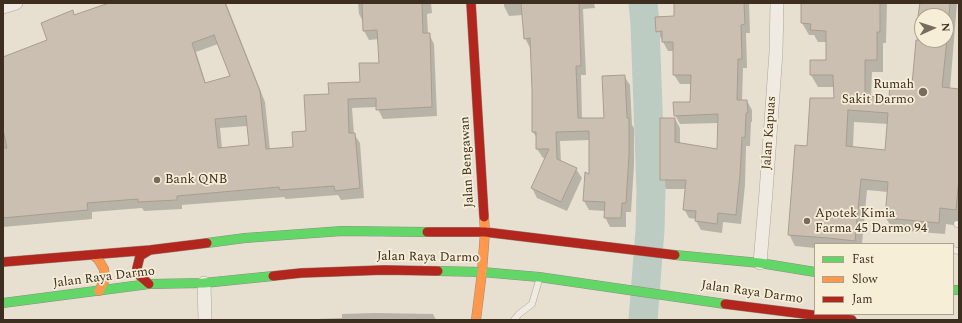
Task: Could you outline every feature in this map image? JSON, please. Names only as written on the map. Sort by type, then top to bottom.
[{"type":"main road","name":"Jalan Bengawan","points":[[471,3],[485,232],[476,320]]},
{"type":"main road","name":"Jalan Raya Darmo","points":[[3,262],[150,250],[245,238],[342,231],[485,232],[657,254],[760,264],[814,272]]},
{"type":"main road","points":[[149,284],[140,276],[137,268],[140,256],[150,250]]},
{"type":"main road","points":[[93,255],[98,259],[104,269],[105,279],[99,291]]},
{"type":"main road","name":"Jalan Raya Darmo","points":[[3,303],[149,284],[204,283],[301,274],[376,270],[482,272],[539,277],[647,291],[762,309],[852,320]]},
{"type":"street","points":[[3,7],[16,3]]},
{"type":"street","name":"Jalan Kapuas","points":[[760,264],[776,60],[777,3]]},
{"type":"street","points":[[204,283],[206,320]]},
{"type":"lane","points":[[514,320],[534,301],[539,277]]},
{"type":"building","points":[[109,3],[225,3],[260,91],[266,149],[293,147],[292,132],[306,131],[304,95],[329,94],[328,83],[360,82],[359,63],[379,63],[377,30],[363,31],[362,3],[422,3],[423,33],[430,33],[432,107],[376,110],[376,98],[348,99],[349,133],[355,133],[360,188],[335,191],[334,186],[280,190],[279,187],[177,196],[177,200],[138,202],[138,199],[87,203],[88,210],[3,218],[3,148],[7,148],[3,130],[3,57],[47,40],[41,23],[73,10],[74,15]],"holes":[[[214,35],[230,76],[205,83],[192,43]],[[246,116],[249,145],[218,148],[215,119]]]},
{"type":"building","points":[[521,3],[579,3],[581,66],[576,66],[578,118],[604,118],[602,76],[625,75],[627,118],[629,118],[629,155],[626,203],[622,203],[621,218],[604,218],[605,202],[583,201],[585,172],[589,174],[589,131],[556,132],[557,159],[577,168],[561,202],[531,188],[549,149],[536,149],[536,132],[532,132],[530,38],[524,39]]},
{"type":"building","points":[[674,3],[744,3],[745,24],[741,25],[742,59],[738,59],[737,100],[747,100],[748,113],[746,113],[745,138],[742,137],[736,215],[718,213],[717,224],[695,221],[696,211],[683,210],[686,180],[660,180],[660,118],[675,118],[675,142],[717,149],[718,114],[674,116],[673,102],[690,102],[691,75],[673,75],[673,42],[662,42],[662,31],[656,32],[655,17],[674,16]]},
{"type":"building","points":[[801,3],[880,3],[880,32],[877,32],[877,60],[865,60],[865,96],[889,98],[890,83],[912,85],[915,48],[946,48],[942,87],[959,89],[959,179],[956,210],[940,208],[939,223],[885,218],[888,182],[861,179],[855,241],[788,235],[795,145],[807,146],[810,98],[834,98],[833,75],[810,75],[810,60],[826,60],[826,31],[810,30],[811,24],[801,23]],"holes":[[[848,110],[888,113],[885,150],[846,146]]]},
{"type":"building","points":[[920,3],[950,3],[950,8],[919,8]]},
{"type":"waterway","points":[[643,3],[651,191],[650,230],[643,320]]},
{"type":"traffic: fast","points":[[207,243],[245,238],[342,231],[427,232]]},
{"type":"traffic: fast","points":[[675,255],[760,263],[814,272]]},
{"type":"traffic: fast","points":[[438,271],[482,272],[539,277],[725,304]]},
{"type":"traffic: fast","points":[[3,303],[149,284],[204,283],[273,276]]},
{"type":"traffic: fast","points":[[954,290],[959,290]]},
{"type":"traffic: slow","points":[[476,320],[482,272],[485,232],[484,217]]},
{"type":"traffic: slow","points":[[93,255],[98,259],[104,269],[105,279],[99,291]]},
{"type":"traffic: jam","points":[[471,3],[484,217]]},
{"type":"traffic: jam","points":[[427,232],[485,232],[675,255]]},
{"type":"traffic: jam","points":[[3,262],[150,250],[207,243]]},
{"type":"traffic: jam","points":[[149,284],[140,276],[137,268],[140,256],[150,250]]},
{"type":"traffic: jam","points":[[273,276],[301,273],[384,270],[438,271]]},
{"type":"traffic: jam","points":[[725,304],[852,320]]},
{"type":"place","name":"Rumah Sakit Darmo","points":[[923,92]]},
{"type":"place","name":"Bank QNB","points":[[157,180]]},
{"type":"place","name":"Apotek Kimia Farma 45 Darmo 94","points":[[807,221]]}]
